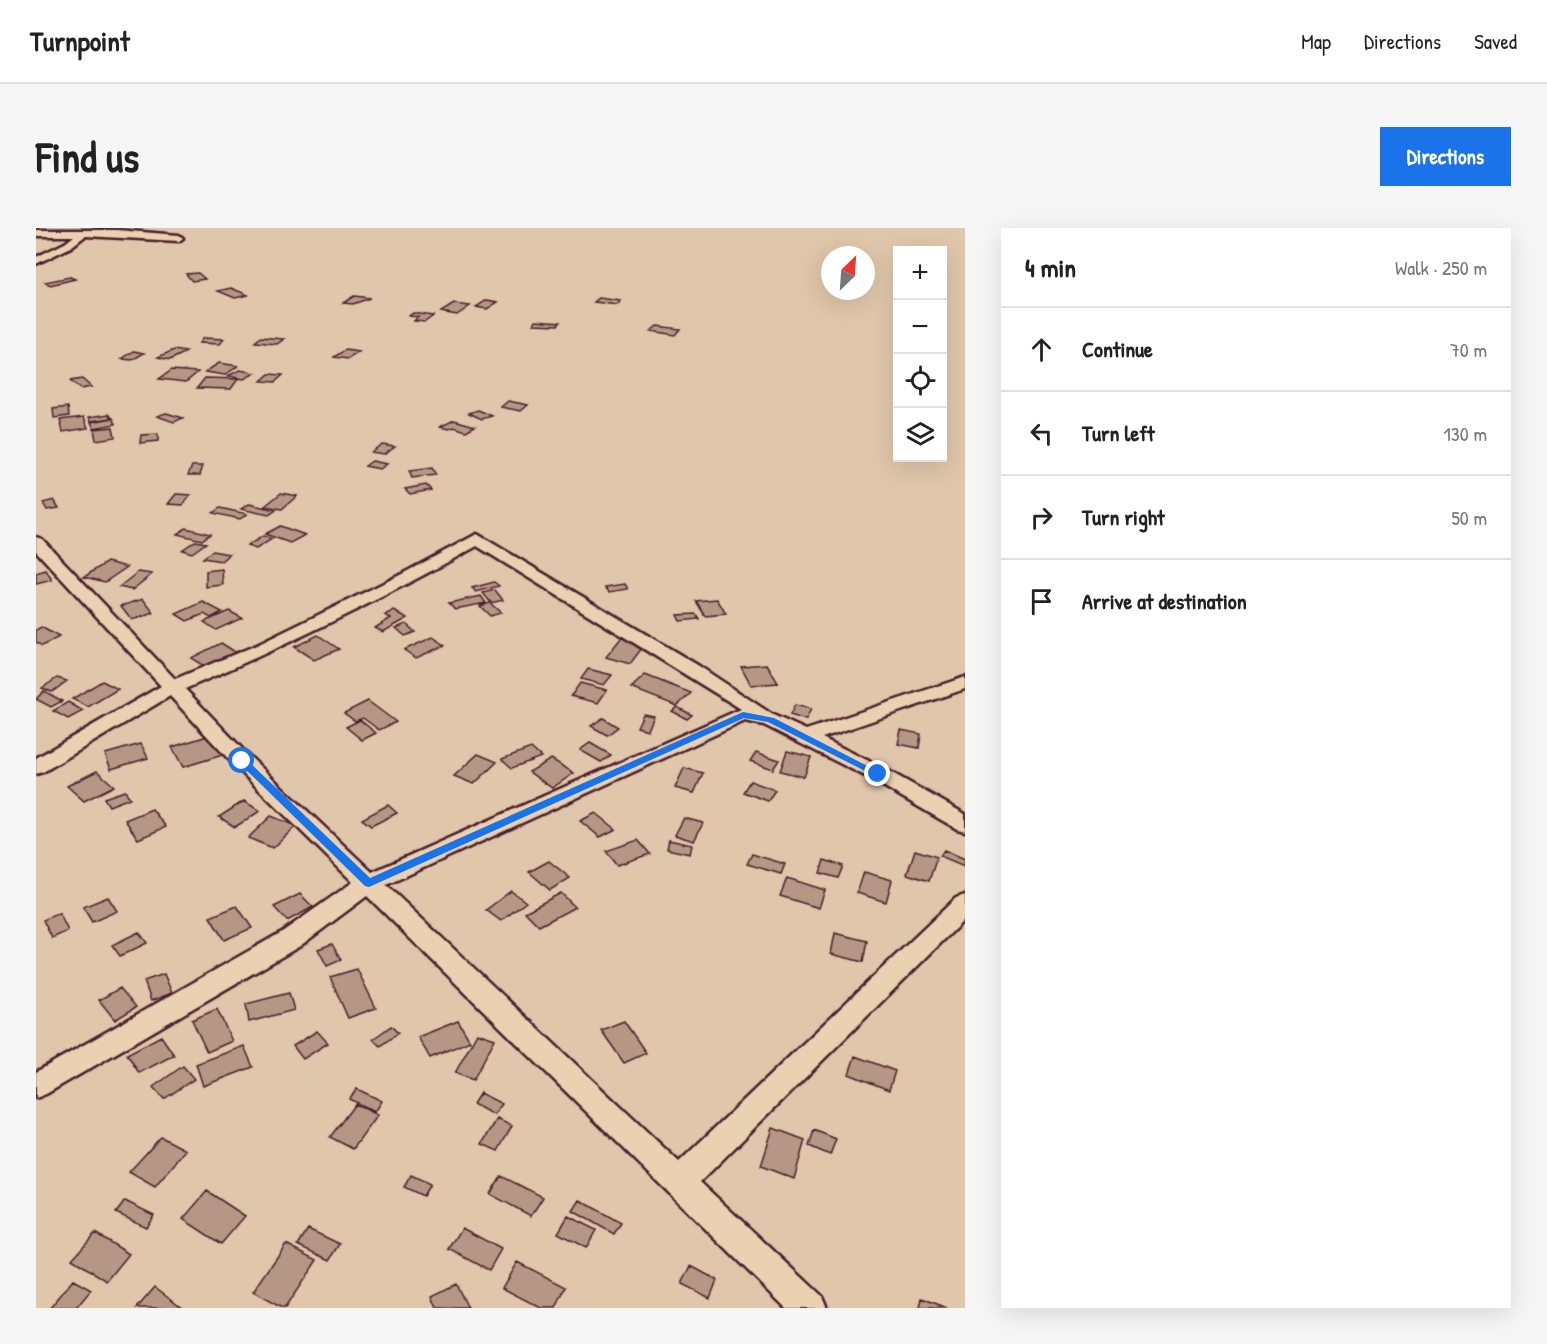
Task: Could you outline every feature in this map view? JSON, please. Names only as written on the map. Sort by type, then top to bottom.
[{"type":"street","points":[[124,233],[134,228]]},
{"type":"street","points":[[36,233],[124,233],[179,238]]},
{"type":"street","points":[[36,261],[68,245],[83,233]]},
{"type":"street","points":[[36,767],[172,687],[265,648],[406,579],[477,539],[529,573],[708,678],[771,720],[878,774],[965,824]]},
{"type":"street","points":[[36,542],[242,761],[810,1308]]},
{"type":"street","points":[[806,737],[965,682]]},
{"type":"street","points":[[36,1086],[291,939],[369,883],[743,715],[771,720]]},
{"type":"street","points":[[679,1182],[965,904]]},
{"type":"building","points":[[198,273],[205,279],[192,281],[186,274]]},
{"type":"building","points":[[70,277],[75,279],[50,285],[45,282]]},
{"type":"building","points":[[231,288],[248,295],[235,298],[218,291]]},
{"type":"building","points":[[354,296],[370,298],[353,304],[343,303]]},
{"type":"building","points":[[599,298],[621,301],[617,305],[594,302]]},
{"type":"building","points":[[487,300],[498,302],[487,309],[476,307]]},
{"type":"building","points":[[454,304],[470,306],[457,315],[441,312]]},
{"type":"building","points":[[413,313],[433,316],[425,322],[414,321],[418,317],[409,316]]},
{"type":"building","points":[[536,320],[560,322],[558,325],[534,324]]},
{"type":"building","points":[[657,326],[680,329],[675,335],[651,331]]},
{"type":"building","points":[[261,337],[284,339],[277,344],[255,342]]},
{"type":"building","points":[[203,338],[224,339],[220,344],[199,343]]},
{"type":"building","points":[[174,350],[186,352],[170,360],[158,357]]},
{"type":"building","points":[[345,350],[359,352],[348,359],[334,357]]},
{"type":"building","points":[[134,351],[144,353],[132,360],[122,359]]},
{"type":"building","points":[[219,363],[238,366],[225,375],[205,372]]},
{"type":"building","points":[[172,370],[198,372],[186,382],[159,379]]},
{"type":"building","points":[[240,370],[255,373],[244,379],[228,376]]},
{"type":"building","points":[[269,374],[283,375],[275,382],[261,381]]},
{"type":"building","points":[[205,378],[238,379],[231,389],[197,388]]},
{"type":"building","points":[[82,379],[91,387],[80,389],[70,381]]},
{"type":"building","points":[[508,401],[528,405],[521,411],[501,407]]},
{"type":"building","points":[[68,407],[69,416],[54,418],[53,409]]},
{"type":"building","points":[[478,410],[492,416],[482,419],[469,413]]},
{"type":"building","points":[[166,413],[183,418],[174,422],[157,416]]},
{"type":"building","points":[[109,414],[112,418],[91,421],[89,417]]},
{"type":"building","points":[[84,417],[88,428],[63,432],[60,420]]},
{"type":"building","points":[[113,418],[116,424],[94,428],[91,422]]},
{"type":"building","points":[[454,420],[475,426],[466,431],[454,427],[449,429],[440,427]]},
{"type":"building","points":[[113,427],[115,437],[96,440],[94,429]]},
{"type":"building","points":[[158,434],[158,441],[140,443],[141,435]]},
{"type":"building","points":[[382,444],[395,446],[384,454],[371,452]]},
{"type":"building","points":[[372,461],[387,464],[380,469],[365,466]]},
{"type":"building","points":[[192,466],[203,466],[200,475],[188,475]]},
{"type":"building","points":[[432,468],[436,475],[412,478],[409,471]]},
{"type":"building","points":[[426,485],[431,490],[410,494],[405,489]]},
{"type":"building","points":[[281,493],[297,496],[282,509],[265,506]]},
{"type":"building","points":[[176,494],[191,495],[183,505],[168,504]]},
{"type":"building","points":[[54,500],[59,508],[47,510],[43,503]]},
{"type":"building","points":[[249,504],[276,510],[269,515],[241,509]]},
{"type":"building","points":[[220,508],[247,514],[240,519],[213,513]]},
{"type":"building","points":[[280,526],[305,535],[290,543],[265,534]]},
{"type":"building","points":[[186,528],[210,534],[202,540],[177,534]]},
{"type":"building","points":[[263,536],[272,539],[256,549],[247,546]]},
{"type":"building","points":[[195,541],[206,543],[192,553],[182,550]]},
{"type":"building","points":[[212,551],[229,554],[221,561],[203,558]]},
{"type":"building","points":[[107,562],[127,567],[105,582],[84,577]]},
{"type":"building","points":[[222,569],[223,585],[206,587],[206,571]]},
{"type":"building","points":[[46,570],[52,580],[36,584],[36,573]]},
{"type":"building","points":[[138,572],[152,574],[132,590],[119,587]]},
{"type":"building","points":[[494,582],[499,586],[476,592],[472,588]]},
{"type":"building","points":[[625,584],[628,589],[609,592],[605,587]]},
{"type":"building","points":[[495,590],[503,600],[491,603],[483,593]]},
{"type":"building","points":[[481,596],[486,603],[455,609],[449,603]]},
{"type":"building","points":[[143,599],[154,613],[132,620],[121,606]]},
{"type":"building","points":[[717,599],[726,614],[705,616],[696,601]]},
{"type":"building","points":[[203,602],[222,612],[211,618],[204,614],[187,621],[176,614]]},
{"type":"building","points":[[490,603],[501,613],[490,616],[480,606]]},
{"type":"building","points":[[229,611],[242,618],[216,630],[204,622]]},
{"type":"building","points":[[394,611],[408,618],[383,632],[375,628],[391,618],[385,615]]},
{"type":"building","points":[[696,614],[699,619],[680,621],[677,615]]},
{"type":"building","points":[[406,624],[415,632],[405,636],[396,628]]},
{"type":"building","points":[[41,627],[59,637],[42,646],[36,642],[36,630]]},
{"type":"building","points":[[318,635],[339,649],[314,660],[294,647]]},
{"type":"building","points":[[433,637],[445,645],[416,658],[404,650]]},
{"type":"building","points":[[621,638],[645,644],[630,664],[606,657]]},
{"type":"building","points":[[221,643],[237,653],[207,668],[191,658]]},
{"type":"building","points":[[767,664],[778,683],[751,685],[741,666]]},
{"type":"building","points":[[588,669],[612,675],[604,685],[581,679]]},
{"type":"building","points":[[645,675],[691,693],[677,706],[631,688]]},
{"type":"building","points":[[57,678],[67,681],[52,692],[42,688]]},
{"type":"building","points":[[102,681],[118,689],[88,707],[72,699]]},
{"type":"building","points":[[580,683],[607,690],[598,703],[571,696]]},
{"type":"building","points":[[44,691],[62,701],[51,707],[36,699]]},
{"type":"building","points":[[368,701],[396,722],[379,730],[363,718],[355,721],[344,713]]},
{"type":"building","points":[[68,702],[83,711],[68,719],[53,711]]},
{"type":"building","points":[[795,705],[811,709],[806,720],[790,715]]},
{"type":"building","points":[[677,707],[692,715],[687,719],[672,711]]},
{"type":"building","points":[[643,714],[654,716],[648,730],[637,727]]},
{"type":"building","points":[[603,718],[618,727],[607,735],[591,726]]},
{"type":"building","points":[[360,720],[376,733],[362,740],[346,727]]},
{"type":"building","points":[[901,730],[921,734],[919,748],[898,744]]},
{"type":"building","points":[[214,734],[226,754],[183,767],[172,747]]},
{"type":"building","points":[[590,743],[611,755],[601,762],[580,750]]},
{"type":"building","points":[[141,744],[148,758],[111,769],[105,754]]},
{"type":"building","points":[[531,748],[541,757],[512,768],[502,759]]},
{"type":"building","points":[[787,751],[811,757],[804,777],[780,771]]},
{"type":"building","points":[[756,752],[779,760],[773,769],[750,761]]},
{"type":"building","points":[[478,754],[497,762],[474,784],[454,776]]},
{"type":"building","points":[[551,759],[574,773],[552,788],[529,772]]},
{"type":"building","points":[[684,768],[703,773],[694,793],[675,788]]},
{"type":"building","points":[[97,771],[114,786],[84,801],[67,786]]},
{"type":"building","points":[[750,781],[775,790],[768,801],[743,792]]},
{"type":"building","points":[[125,791],[130,798],[109,806],[104,798]]},
{"type":"building","points":[[244,801],[260,811],[235,827],[219,817]]},
{"type":"building","points":[[388,805],[397,813],[371,826],[362,819]]},
{"type":"building","points":[[152,809],[166,827],[138,839],[125,820]]},
{"type":"building","points":[[596,813],[616,829],[600,837],[580,821]]},
{"type":"building","points":[[271,816],[296,826],[273,848],[248,838]]},
{"type":"building","points":[[684,818],[703,823],[694,841],[675,835]]},
{"type":"building","points":[[638,840],[650,854],[617,865],[606,851]]},
{"type":"building","points":[[669,840],[692,845],[690,854],[667,849]]},
{"type":"building","points":[[915,850],[937,857],[929,881],[907,874]]},
{"type":"building","points":[[944,850],[965,859],[964,866],[940,856]]},
{"type":"building","points":[[752,854],[785,864],[781,874],[747,864]]},
{"type":"building","points":[[824,860],[843,866],[838,878],[820,873]]},
{"type":"building","points":[[549,861],[570,878],[550,890],[529,872]]},
{"type":"building","points":[[864,872],[892,880],[886,902],[857,893]]},
{"type":"building","points":[[787,878],[825,890],[819,908],[780,896]]},
{"type":"building","points":[[511,891],[526,902],[501,921],[486,910]]},
{"type":"building","points":[[561,893],[575,907],[539,926],[525,912]]},
{"type":"building","points":[[300,894],[313,907],[287,921],[274,907]]},
{"type":"building","points":[[108,897],[117,911],[92,922],[83,907]]},
{"type":"building","points":[[237,906],[252,928],[224,940],[210,917]]},
{"type":"building","points":[[59,913],[68,931],[52,938],[43,920]]},
{"type":"building","points":[[139,932],[147,943],[120,956],[112,945]]},
{"type":"building","points":[[835,933],[867,941],[863,962],[831,954]]},
{"type":"building","points":[[332,944],[341,960],[327,966],[318,949]]},
{"type":"building","points":[[357,969],[376,1008],[348,1018],[330,977]]},
{"type":"building","points":[[164,974],[172,993],[151,1001],[144,981]]},
{"type":"building","points":[[120,988],[136,1007],[115,1020],[99,1000]]},
{"type":"building","points":[[289,993],[294,1010],[249,1022],[246,1004]]},
{"type":"building","points":[[217,1009],[232,1041],[207,1052],[192,1020]]},
{"type":"building","points":[[458,1021],[470,1041],[430,1058],[418,1037]]},
{"type":"building","points":[[624,1021],[646,1053],[624,1063],[601,1030]]},
{"type":"building","points":[[391,1026],[398,1033],[380,1046],[373,1039]]},
{"type":"building","points":[[317,1031],[328,1043],[303,1059],[293,1046]]},
{"type":"building","points":[[477,1033],[495,1039],[473,1080],[455,1073]]},
{"type":"building","points":[[161,1036],[174,1055],[139,1073],[127,1054]]},
{"type":"building","points":[[244,1046],[253,1067],[203,1086],[196,1064]]},
{"type":"building","points":[[855,1056],[895,1071],[889,1090],[849,1074]]},
{"type":"building","points":[[183,1066],[194,1079],[164,1099],[153,1087]]},
{"type":"building","points":[[357,1089],[382,1101],[375,1112],[349,1099]]},
{"type":"building","points":[[480,1093],[502,1104],[494,1115],[473,1104]]},
{"type":"building","points":[[355,1104],[378,1115],[353,1149],[330,1137]]},
{"type":"building","points":[[497,1119],[512,1126],[498,1151],[482,1144]]},
{"type":"building","points":[[773,1128],[805,1140],[794,1179],[761,1166]]},
{"type":"building","points":[[814,1130],[836,1139],[830,1155],[809,1146]]},
{"type":"building","points":[[161,1137],[186,1150],[155,1187],[129,1172]]},
{"type":"building","points":[[411,1175],[430,1184],[423,1196],[404,1187]]},
{"type":"building","points":[[501,1176],[543,1197],[531,1216],[490,1194]]},
{"type":"building","points":[[207,1191],[245,1216],[221,1244],[183,1219]]},
{"type":"building","points":[[580,1200],[621,1223],[614,1234],[573,1211]]},
{"type":"building","points":[[125,1201],[154,1215],[146,1227],[116,1213]]},
{"type":"building","points":[[568,1216],[596,1230],[586,1248],[558,1233]]},
{"type":"building","points":[[462,1228],[501,1249],[489,1270],[449,1249]]},
{"type":"building","points":[[308,1229],[340,1244],[330,1260],[298,1245]]},
{"type":"building","points":[[95,1233],[129,1254],[107,1281],[72,1259]]},
{"type":"building","points":[[286,1244],[317,1260],[285,1308],[282,1308],[253,1292]]},
{"type":"building","points":[[517,1262],[566,1287],[556,1308],[541,1308],[502,1288]]},
{"type":"building","points":[[691,1266],[717,1280],[710,1298],[682,1284]]},
{"type":"building","points":[[73,1280],[91,1290],[76,1308],[50,1308]]},
{"type":"building","points":[[456,1284],[468,1308],[437,1308],[432,1296]]},
{"type":"building","points":[[155,1287],[183,1308],[137,1308]]},
{"type":"building","points":[[922,1298],[947,1308],[920,1308]]},
{"type":"route","points":[[242,761],[369,883],[743,715],[771,720],[878,774]]}]
